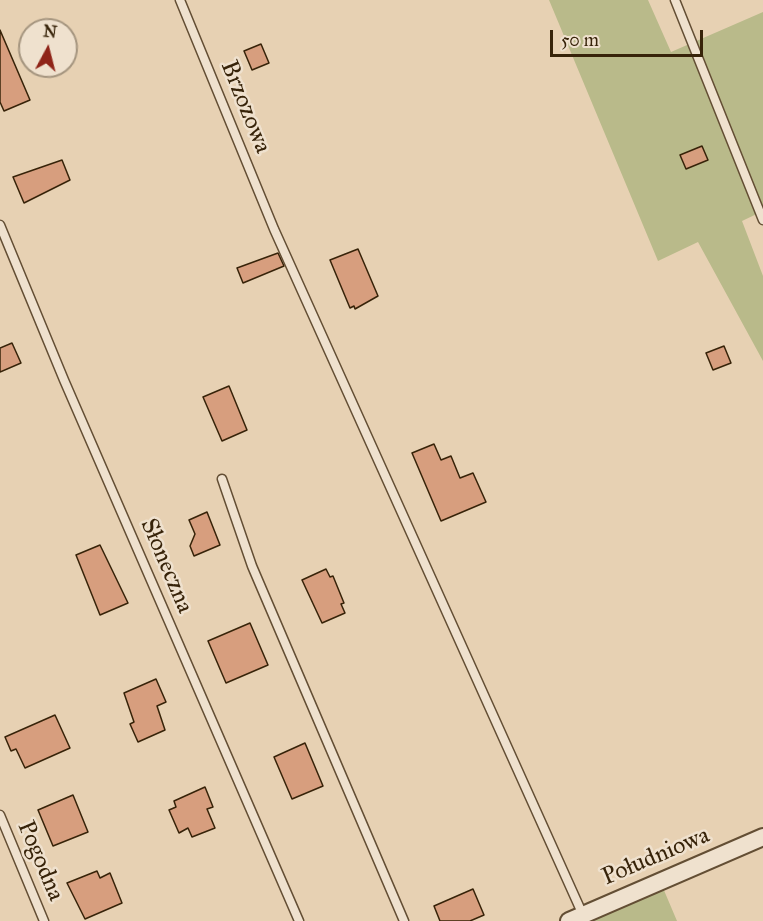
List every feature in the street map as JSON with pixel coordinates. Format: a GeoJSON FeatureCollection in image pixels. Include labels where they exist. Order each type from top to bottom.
{"type":"FeatureCollection","features":[{"type":"Feature","properties":{"kind":"street","name":"Południowa"},"geometry":{"type":"LineString","coordinates":[[576,918],[763,837]]}},
{"type":"Feature","properties":{"kind":"lane","name":"Brzozowa"},"geometry":{"type":"LineString","coordinates":[[180,0],[274,229],[576,918]]}},
{"type":"Feature","properties":{"kind":"lane"},"geometry":{"type":"LineString","coordinates":[[675,0],[763,220]]}},
{"type":"Feature","properties":{"kind":"lane","name":"Słoneczna"},"geometry":{"type":"LineString","coordinates":[[0,225],[64,380],[299,921]]}},
{"type":"Feature","properties":{"kind":"lane"},"geometry":{"type":"LineString","coordinates":[[222,479],[252,566],[404,921]]}},
{"type":"Feature","properties":{"kind":"lane","name":"Pogodna"},"geometry":{"type":"LineString","coordinates":[[0,815],[44,921]]}},
{"type":"Feature","properties":{"kind":"green space"},"geometry":{"type":"Polygon","coordinates":[[[549,0],[648,0],[671,52],[763,12],[763,211],[742,221],[763,276],[763,361],[698,242],[658,261],[549,0]]]}},
{"type":"Feature","properties":{"kind":"green space"},"geometry":{"type":"Polygon","coordinates":[[[663,888],[677,921],[588,921],[663,888]]]}},
{"type":"Feature","properties":{"kind":"building"},"geometry":{"type":"Polygon","coordinates":[[[0,30],[18,72],[18,78],[21,78],[30,100],[4,111],[0,102],[0,30]]]}},
{"type":"Feature","properties":{"kind":"building"},"geometry":{"type":"Polygon","coordinates":[[[261,44],[269,63],[252,70],[244,51],[261,44]]]}},
{"type":"Feature","properties":{"kind":"building"},"geometry":{"type":"Polygon","coordinates":[[[702,146],[708,160],[686,169],[680,155],[702,146]]]}},
{"type":"Feature","properties":{"kind":"building"},"geometry":{"type":"Polygon","coordinates":[[[62,160],[70,180],[24,203],[13,177],[62,160]]]}},
{"type":"Feature","properties":{"kind":"building"},"geometry":{"type":"Polygon","coordinates":[[[358,249],[378,296],[355,309],[354,306],[350,308],[330,260],[358,249]]]}},
{"type":"Feature","properties":{"kind":"building"},"geometry":{"type":"Polygon","coordinates":[[[278,253],[284,266],[243,283],[237,268],[278,253]]]}},
{"type":"Feature","properties":{"kind":"building"},"geometry":{"type":"Polygon","coordinates":[[[12,343],[21,363],[0,372],[0,348],[12,343]]]}},
{"type":"Feature","properties":{"kind":"building"},"geometry":{"type":"Polygon","coordinates":[[[724,346],[731,363],[713,370],[706,353],[724,346]]]}},
{"type":"Feature","properties":{"kind":"building"},"geometry":{"type":"Polygon","coordinates":[[[229,386],[247,430],[222,441],[203,397],[229,386]]]}},
{"type":"Feature","properties":{"kind":"building"},"geometry":{"type":"Polygon","coordinates":[[[434,444],[441,460],[451,456],[460,478],[473,473],[486,502],[441,521],[412,453],[434,444]]]}},
{"type":"Feature","properties":{"kind":"building"},"geometry":{"type":"Polygon","coordinates":[[[207,512],[220,545],[194,556],[190,546],[195,534],[189,520],[207,512]]]}},
{"type":"Feature","properties":{"kind":"building"},"geometry":{"type":"Polygon","coordinates":[[[100,545],[128,603],[100,615],[76,555],[100,545]]]}},
{"type":"Feature","properties":{"kind":"building"},"geometry":{"type":"Polygon","coordinates":[[[326,569],[330,577],[333,576],[344,603],[341,604],[345,613],[322,623],[302,580],[326,569]]]}},
{"type":"Feature","properties":{"kind":"building"},"geometry":{"type":"Polygon","coordinates":[[[250,623],[268,665],[226,683],[208,641],[250,623]]]}},
{"type":"Feature","properties":{"kind":"building"},"geometry":{"type":"Polygon","coordinates":[[[156,679],[166,702],[157,706],[165,730],[138,742],[130,724],[134,722],[124,693],[156,679]]]}},
{"type":"Feature","properties":{"kind":"building"},"geometry":{"type":"Polygon","coordinates":[[[55,715],[70,748],[25,768],[16,749],[11,751],[5,737],[55,715]]]}},
{"type":"Feature","properties":{"kind":"building"},"geometry":{"type":"Polygon","coordinates":[[[305,743],[323,786],[292,799],[274,757],[305,743]]]}},
{"type":"Feature","properties":{"kind":"building"},"geometry":{"type":"Polygon","coordinates":[[[205,787],[213,807],[207,809],[215,828],[192,837],[188,828],[179,833],[169,810],[176,807],[174,801],[205,787]]]}},
{"type":"Feature","properties":{"kind":"building"},"geometry":{"type":"Polygon","coordinates":[[[73,795],[88,832],[53,846],[38,810],[73,795]]]}},
{"type":"Feature","properties":{"kind":"building"},"geometry":{"type":"Polygon","coordinates":[[[97,871],[100,878],[110,873],[122,903],[85,919],[67,883],[97,871]]]}},
{"type":"Feature","properties":{"kind":"building"},"geometry":{"type":"Polygon","coordinates":[[[473,889],[484,915],[470,921],[440,921],[434,906],[473,889]]]}}]}
